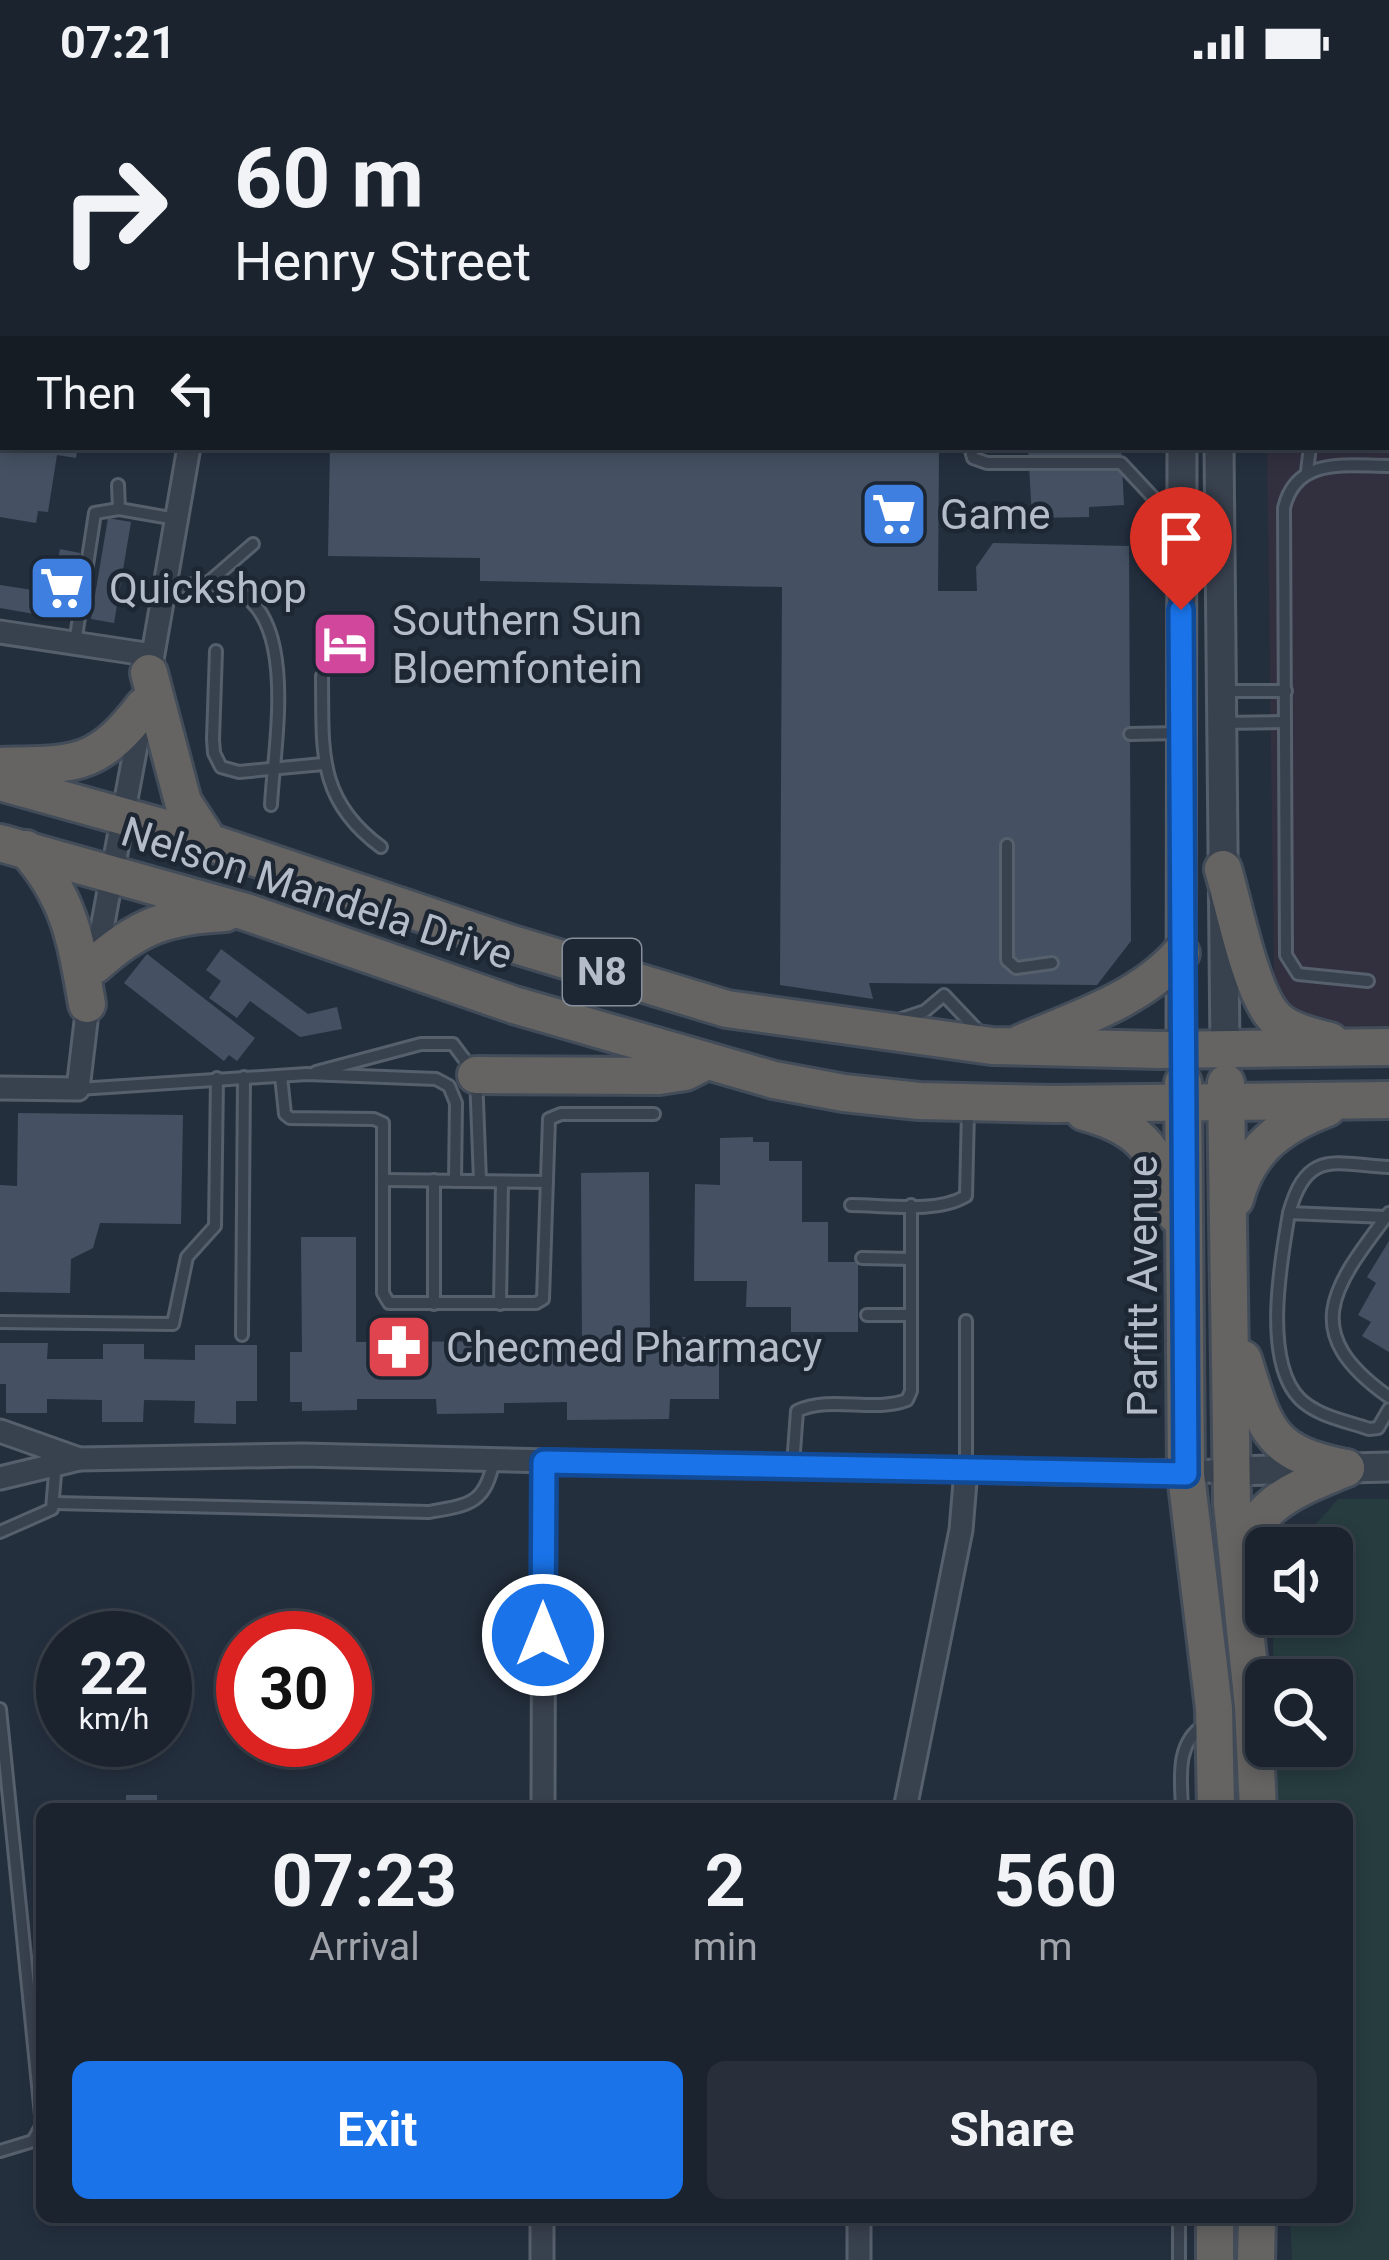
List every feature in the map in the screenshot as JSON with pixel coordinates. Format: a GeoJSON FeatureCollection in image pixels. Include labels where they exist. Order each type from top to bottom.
{"type":"FeatureCollection","features":[{"type":"Feature","properties":{"kind":"highway"},"geometry":{"type":"LineString","coordinates":[[0,766],[46,766],[88,758],[120,737],[148,678]]}},
{"type":"Feature","properties":{"kind":"highway"},"geometry":{"type":"LineString","coordinates":[[148,678],[183,802],[209,842]]}},
{"type":"Feature","properties":{"kind":"highway","name":"Nelson Mandela Drive"},"geometry":{"type":"LineString","coordinates":[[0,782],[209,842],[509,943],[727,1009],[1002,1047],[1225,1049]]}},
{"type":"Feature","properties":{"kind":"highway"},"geometry":{"type":"LineString","coordinates":[[13,846],[44,869],[70,916],[87,1004]]}},
{"type":"Feature","properties":{"kind":"highway","name":"Nelson Mandela Drive"},"geometry":{"type":"LineString","coordinates":[[13,846],[247,912],[514,1005],[773,1080],[844,1093],[968,1102],[1389,1100]]}},
{"type":"Feature","properties":{"kind":"highway"},"geometry":{"type":"LineString","coordinates":[[1223,869],[1253,972],[1271,1015],[1310,1036],[1372,1048]]}},
{"type":"Feature","properties":{"kind":"highway"},"geometry":{"type":"LineString","coordinates":[[95,965],[151,924],[247,912]]}},
{"type":"Feature","properties":{"kind":"highway"},"geometry":{"type":"LineString","coordinates":[[1002,1047],[1138,990],[1181,953]]}},
{"type":"Feature","properties":{"kind":"highway","name":"N8"},"geometry":{"type":"LineString","coordinates":[[1225,1049],[1372,1048]]}},
{"type":"Feature","properties":{"kind":"highway","name":"Parfitt Avenue"},"geometry":{"type":"LineString","coordinates":[[1225,1049],[1233,1471],[1258,1803]]}},
{"type":"Feature","properties":{"kind":"highway","name":"Parfitt Avenue"},"geometry":{"type":"LineString","coordinates":[[1181,1050],[1186,1474],[1215,1718],[1216,1803]]}},
{"type":"Feature","properties":{"kind":"highway"},"geometry":{"type":"LineString","coordinates":[[462,1080],[659,1076],[685,1072],[707,1061]]}},
{"type":"Feature","properties":{"kind":"highway"},"geometry":{"type":"LineString","coordinates":[[1228,1238],[1236,1194],[1255,1154],[1291,1123],[1348,1101]]}},
{"type":"Feature","properties":{"kind":"highway"},"geometry":{"type":"LineString","coordinates":[[1055,1104],[1124,1125],[1150,1148],[1160,1164],[1186,1246]]}},
{"type":"Feature","properties":{"kind":"highway"},"geometry":{"type":"LineString","coordinates":[[1228,1315],[1268,1431],[1310,1461],[1346,1468]]}},
{"type":"Feature","properties":{"kind":"highway"},"geometry":{"type":"LineString","coordinates":[[1238,1576],[1246,1538],[1271,1502],[1346,1468]]}},
{"type":"Feature","properties":{"kind":"highway"},"geometry":{"type":"LineString","coordinates":[[1214,2260],[1215,2223]]}},
{"type":"Feature","properties":{"kind":"highway"},"geometry":{"type":"LineString","coordinates":[[1256,2260],[1257,2223]]}},
{"type":"Feature","properties":{"kind":"street"},"geometry":{"type":"LineString","coordinates":[[0,1088],[78,1089],[87,1004],[188,450]]}},
{"type":"Feature","properties":{"kind":"street"},"geometry":{"type":"LineString","coordinates":[[1181,1050],[1182,450]]}},
{"type":"Feature","properties":{"kind":"street"},"geometry":{"type":"LineString","coordinates":[[1219,450],[1225,1049]]}},
{"type":"Feature","properties":{"kind":"street"},"geometry":{"type":"LineString","coordinates":[[0,633],[75,643],[148,678]]}},
{"type":"Feature","properties":{"kind":"street"},"geometry":{"type":"LineString","coordinates":[[1181,839],[1198,714],[1205,703],[1221,703]]}},
{"type":"Feature","properties":{"kind":"street"},"geometry":{"type":"LineString","coordinates":[[0,1430],[56,1456],[80,1459],[324,1455],[1186,1474],[1389,1468]]}},
{"type":"Feature","properties":{"kind":"street"},"geometry":{"type":"LineString","coordinates":[[0,1478],[56,1456]]}},
{"type":"Feature","properties":{"kind":"street"},"geometry":{"type":"LineString","coordinates":[[543,1803],[544,1462]]}},
{"type":"Feature","properties":{"kind":"street"},"geometry":{"type":"LineString","coordinates":[[905,1803],[961,1530],[966,1470]]}},
{"type":"Feature","properties":{"kind":"street"},"geometry":{"type":"LineString","coordinates":[[542,2223],[542,2260]]}},
{"type":"Feature","properties":{"kind":"street"},"geometry":{"type":"LineString","coordinates":[[859,2223],[860,2260]]}},
{"type":"Feature","properties":{"kind":"lane"},"geometry":{"type":"LineString","coordinates":[[971,450],[979,461],[1121,463],[1181,527]]}},
{"type":"Feature","properties":{"kind":"lane"},"geometry":{"type":"LineString","coordinates":[[1024,450],[1024,462]]}},
{"type":"Feature","properties":{"kind":"lane"},"geometry":{"type":"LineString","coordinates":[[1307,472],[1310,450]]}},
{"type":"Feature","properties":{"kind":"lane"},"geometry":{"type":"LineString","coordinates":[[1368,981],[1298,974],[1286,955],[1284,508],[1296,480],[1307,472],[1323,466],[1389,466]]}},
{"type":"Feature","properties":{"kind":"lane"},"geometry":{"type":"LineString","coordinates":[[118,485],[119,509]]}},
{"type":"Feature","properties":{"kind":"lane"},"geometry":{"type":"LineString","coordinates":[[75,643],[95,513],[119,509],[176,519]]}},
{"type":"Feature","properties":{"kind":"lane"},"geometry":{"type":"LineString","coordinates":[[202,585],[253,544]]}},
{"type":"Feature","properties":{"kind":"lane"},"geometry":{"type":"LineString","coordinates":[[165,588],[225,584],[244,594],[274,638],[278,678],[271,806]]}},
{"type":"Feature","properties":{"kind":"lane"},"geometry":{"type":"LineString","coordinates":[[216,651],[214,753],[221,767],[238,772],[323,764]]}},
{"type":"Feature","properties":{"kind":"lane"},"geometry":{"type":"LineString","coordinates":[[322,676],[323,764],[334,796],[355,828],[382,847]]}},
{"type":"Feature","properties":{"kind":"lane"},"geometry":{"type":"LineString","coordinates":[[1221,703],[1286,692]]}},
{"type":"Feature","properties":{"kind":"lane"},"geometry":{"type":"LineString","coordinates":[[1221,703],[1286,722]]}},
{"type":"Feature","properties":{"kind":"lane"},"geometry":{"type":"LineString","coordinates":[[1130,734],[1181,733]]}},
{"type":"Feature","properties":{"kind":"lane"},"geometry":{"type":"LineString","coordinates":[[1007,845],[1007,960],[1016,968],[1052,963]]}},
{"type":"Feature","properties":{"kind":"lane"},"geometry":{"type":"LineString","coordinates":[[307,1075],[438,1041],[462,1052],[462,1080],[480,1181]]}},
{"type":"Feature","properties":{"kind":"lane"},"geometry":{"type":"LineString","coordinates":[[78,1089],[307,1075],[462,1080]]}},
{"type":"Feature","properties":{"kind":"lane"},"geometry":{"type":"LineString","coordinates":[[281,1076],[285,1114],[290,1118],[383,1123],[384,1297],[389,1303],[536,1303],[546,1295],[548,1125],[553,1115],[654,1114]]}},
{"type":"Feature","properties":{"kind":"lane"},"geometry":{"type":"LineString","coordinates":[[242,1335],[244,1077]]}},
{"type":"Feature","properties":{"kind":"lane"},"geometry":{"type":"LineString","coordinates":[[0,1322],[172,1324],[187,1257],[215,1226],[218,1078]]}},
{"type":"Feature","properties":{"kind":"lane"},"geometry":{"type":"LineString","coordinates":[[455,1181],[456,1103],[462,1080]]}},
{"type":"Feature","properties":{"kind":"lane"},"geometry":{"type":"LineString","coordinates":[[851,1204],[957,1202],[966,1196],[968,1102]]}},
{"type":"Feature","properties":{"kind":"lane"},"geometry":{"type":"LineString","coordinates":[[1389,1167],[1329,1164],[1310,1169],[1298,1183],[1289,1213],[1278,1313],[1283,1369],[1290,1387],[1313,1409],[1369,1429],[1378,1428],[1389,1409]]}},
{"type":"Feature","properties":{"kind":"lane"},"geometry":{"type":"LineString","coordinates":[[385,1180],[547,1182]]}},
{"type":"Feature","properties":{"kind":"lane"},"geometry":{"type":"LineString","coordinates":[[434,1180],[434,1304]]}},
{"type":"Feature","properties":{"kind":"lane"},"geometry":{"type":"LineString","coordinates":[[500,1304],[502,1182]]}},
{"type":"Feature","properties":{"kind":"lane"},"geometry":{"type":"LineString","coordinates":[[793,1467],[797,1411],[894,1405],[907,1400],[911,1391],[911,1205]]}},
{"type":"Feature","properties":{"kind":"lane"},"geometry":{"type":"LineString","coordinates":[[1289,1213],[1388,1215]]}},
{"type":"Feature","properties":{"kind":"lane"},"geometry":{"type":"LineString","coordinates":[[1388,1215],[1338,1287],[1332,1307],[1341,1353],[1359,1376],[1389,1397]]}},
{"type":"Feature","properties":{"kind":"lane"},"geometry":{"type":"LineString","coordinates":[[862,1258],[911,1258]]}},
{"type":"Feature","properties":{"kind":"lane"},"geometry":{"type":"LineString","coordinates":[[867,1316],[911,1315]]}},
{"type":"Feature","properties":{"kind":"lane"},"geometry":{"type":"LineString","coordinates":[[966,1321],[966,1470]]}},
{"type":"Feature","properties":{"kind":"lane"},"geometry":{"type":"LineString","coordinates":[[0,1532],[46,1514],[55,1503],[56,1456]]}},
{"type":"Feature","properties":{"kind":"lane"},"geometry":{"type":"LineString","coordinates":[[55,1503],[428,1512],[462,1507],[482,1496],[494,1460]]}},
{"type":"Feature","properties":{"kind":"lane"},"geometry":{"type":"LineString","coordinates":[[0,1709],[36,2069]]}},
{"type":"Feature","properties":{"kind":"lane"},"geometry":{"type":"LineString","coordinates":[[1182,1803],[1180,1769],[1192,1732],[1215,1718]]}},
{"type":"Feature","properties":{"kind":"lane"},"geometry":{"type":"LineString","coordinates":[[0,2151],[33,2141],[36,2136]]}},
{"type":"Feature","properties":{"kind":"lane"},"geometry":{"type":"LineString","coordinates":[[1179,2223],[1179,2260]]}},
{"type":"Feature","properties":{"kind":"shaded area"},"geometry":{"type":"Polygon","coordinates":[[[1267,450],[1389,450],[1389,1031],[1311,1026],[1284,1005],[1274,973],[1267,450]]]}},
{"type":"Feature","properties":{"kind":"green space"},"geometry":{"type":"Polygon","coordinates":[[[1338,1499],[1389,1499],[1389,2260],[1292,2260],[1290,2223],[1353,2223],[1353,1803],[1278,1803],[1277,1767],[1353,1767],[1353,1659],[1273,1659],[1273,1635],[1353,1635],[1353,1527],[1313,1527],[1338,1499]]]}},
{"type":"Feature","properties":{"kind":"building"},"geometry":{"type":"Polygon","coordinates":[[[0,450],[77,450],[76,458],[57,455],[48,512],[38,511],[36,523],[0,517],[0,450]]]}},
{"type":"Feature","properties":{"kind":"building"},"geometry":{"type":"Polygon","coordinates":[[[330,450],[939,450],[938,591],[977,591],[976,567],[993,543],[1129,546],[1131,941],[1097,985],[869,983],[873,999],[780,985],[782,587],[480,581],[480,558],[328,556],[330,450]]]}},
{"type":"Feature","properties":{"kind":"building"},"geometry":{"type":"Polygon","coordinates":[[[1028,450],[1121,450],[1124,505],[1089,507],[1089,517],[1032,518],[1028,450]]]}},
{"type":"Feature","properties":{"kind":"building"},"geometry":{"type":"Polygon","coordinates":[[[108,518],[131,522],[114,623],[91,619],[108,518]]]}},
{"type":"Feature","properties":{"kind":"building"},"geometry":{"type":"Polygon","coordinates":[[[60,549],[80,553],[69,620],[0,608],[0,585],[52,593],[60,549]]]}},
{"type":"Feature","properties":{"kind":"building"},"geometry":{"type":"Polygon","coordinates":[[[221,949],[308,1014],[337,1007],[342,1029],[300,1037],[250,1001],[237,1018],[209,998],[221,981],[206,970],[221,949]]]}},
{"type":"Feature","properties":{"kind":"building"},"geometry":{"type":"Polygon","coordinates":[[[147,954],[255,1038],[237,1061],[229,1055],[224,1061],[124,983],[147,954]]]}},
{"type":"Feature","properties":{"kind":"building"},"geometry":{"type":"Polygon","coordinates":[[[18,1113],[183,1115],[181,1224],[100,1223],[93,1248],[71,1259],[70,1293],[0,1292],[0,1185],[17,1186],[18,1113]]]}},
{"type":"Feature","properties":{"kind":"building"},"geometry":{"type":"Polygon","coordinates":[[[753,1137],[753,1142],[769,1142],[769,1161],[802,1161],[802,1222],[828,1222],[828,1262],[858,1262],[858,1332],[791,1332],[791,1307],[746,1307],[747,1281],[694,1281],[695,1184],[720,1185],[720,1138],[753,1137]]]}},
{"type":"Feature","properties":{"kind":"building"},"geometry":{"type":"Polygon","coordinates":[[[649,1172],[650,1337],[719,1337],[719,1399],[670,1399],[669,1419],[567,1420],[567,1402],[504,1403],[504,1413],[437,1414],[436,1399],[357,1399],[357,1410],[302,1411],[302,1402],[290,1402],[290,1352],[302,1352],[301,1237],[356,1237],[356,1342],[582,1341],[581,1173],[649,1172]]]}},
{"type":"Feature","properties":{"kind":"building"},"geometry":{"type":"Polygon","coordinates":[[[1389,1241],[1389,1352],[1362,1336],[1371,1322],[1358,1315],[1376,1283],[1367,1277],[1389,1241]]]}},
{"type":"Feature","properties":{"kind":"building"},"geometry":{"type":"Polygon","coordinates":[[[0,1343],[48,1343],[47,1359],[103,1359],[103,1344],[144,1344],[144,1359],[195,1360],[195,1345],[257,1345],[257,1401],[236,1401],[236,1424],[194,1423],[195,1401],[144,1400],[143,1422],[102,1422],[102,1400],[47,1399],[47,1413],[6,1413],[0,1343]]]}},
{"type":"Feature","properties":{"kind":"building"},"geometry":{"type":"Polygon","coordinates":[[[126,1795],[157,1795],[157,1803],[126,1803],[126,1795]]]}},
{"type":"Feature","properties":{"kind":"place","name":"Game"},"geometry":{"type":"Point","coordinates":[894,514]}},
{"type":"Feature","properties":{"kind":"place","name":"Quickshop"},"geometry":{"type":"Point","coordinates":[62,588]}},
{"type":"Feature","properties":{"kind":"place","name":"Southern Sun Bloemfontein"},"geometry":{"type":"Point","coordinates":[345,644]}},
{"type":"Feature","properties":{"kind":"place","name":"Checmed Pharmacy"},"geometry":{"type":"Point","coordinates":[399,1347]}},
{"type":"Feature","properties":{"kind":"route"},"geometry":{"type":"LineString","coordinates":[[543,1635],[544,1462],[1186,1474],[1181,610]]}}]}
